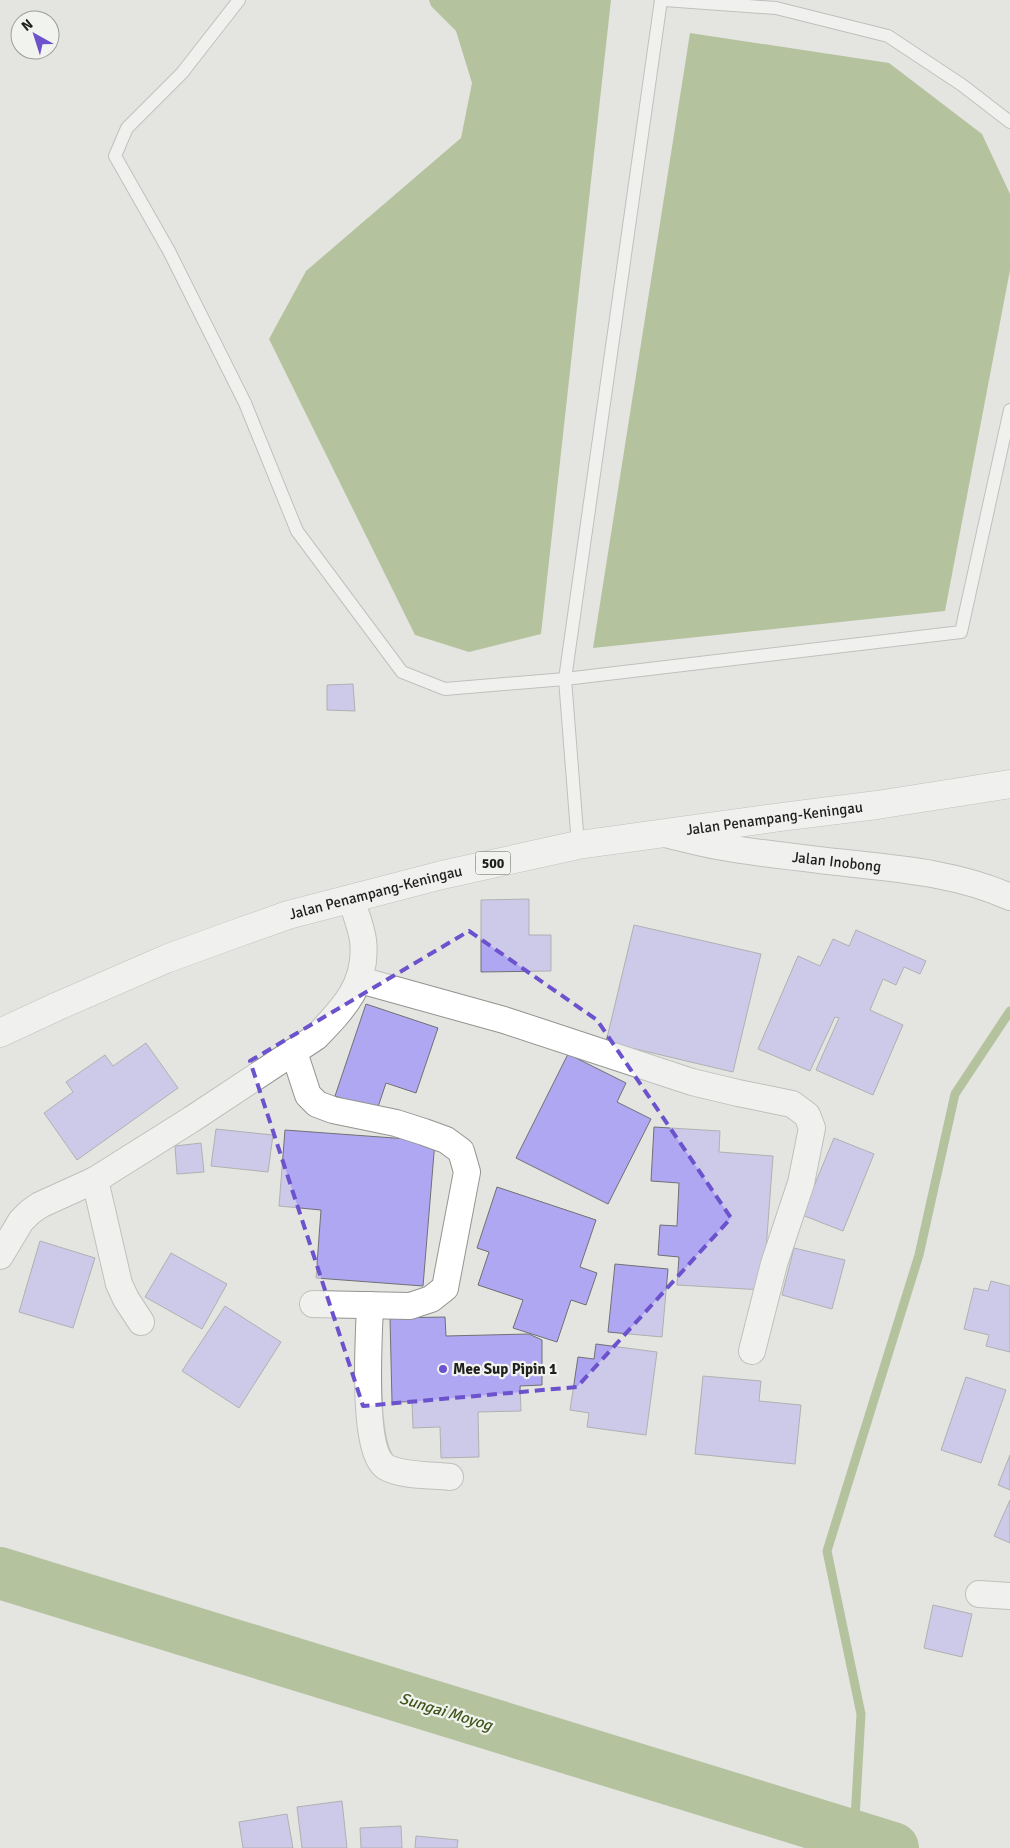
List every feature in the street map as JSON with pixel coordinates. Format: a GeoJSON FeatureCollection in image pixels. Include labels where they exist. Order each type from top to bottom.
{"type":"FeatureCollection","features":[{"type":"Feature","properties":{"kind":"main road","name":"Jalan Penampang-Keningau"},"geometry":{"type":"LineString","coordinates":[[0,1033],[166,959],[288,915],[442,875],[578,845],[877,805],[1010,784]]}},
{"type":"Feature","properties":{"kind":"street","name":"Jalan Inobong"},"geometry":{"type":"LineString","coordinates":[[662,833],[716,846],[753,852],[946,876],[988,887],[1010,897]]}},
{"type":"Feature","properties":{"kind":"street"},"geometry":{"type":"LineString","coordinates":[[0,1256],[21,1221],[30,1212],[40,1205],[95,1180],[294,1052],[316,1037],[331,1022],[345,1005],[360,980],[363,938],[351,898]]}},
{"type":"Feature","properties":{"kind":"street"},"geometry":{"type":"LineString","coordinates":[[360,980],[504,1020],[692,1082],[792,1104],[807,1115],[812,1128],[801,1183],[774,1264],[752,1351]]}},
{"type":"Feature","properties":{"kind":"street"},"geometry":{"type":"LineString","coordinates":[[294,1052],[308,1095],[317,1104],[333,1110],[396,1123],[446,1140],[461,1151],[467,1172],[446,1288],[431,1299],[410,1306],[313,1304]]}},
{"type":"Feature","properties":{"kind":"street"},"geometry":{"type":"LineString","coordinates":[[95,1180],[119,1284],[126,1299],[142,1322]]}},
{"type":"Feature","properties":{"kind":"street"},"geometry":{"type":"LineString","coordinates":[[370,1305],[369,1422],[376,1454],[388,1468],[403,1472],[450,1477]]}},
{"type":"Feature","properties":{"kind":"street"},"geometry":{"type":"LineString","coordinates":[[979,1594],[1010,1596]]}},
{"type":"Feature","properties":{"kind":"lane"},"geometry":{"type":"LineString","coordinates":[[239,0],[182,73],[127,128],[115,156],[169,251],[245,403],[297,531],[402,672],[445,689],[565,679],[961,632],[1010,410]]}},
{"type":"Feature","properties":{"kind":"lane"},"geometry":{"type":"LineString","coordinates":[[578,845],[565,679],[662,0],[776,8],[888,36],[962,85],[1010,122]]}},
{"type":"Feature","properties":{"kind":"highlighted area"},"geometry":{"type":"Polygon","coordinates":[[[469,931],[597,1020],[731,1218],[577,1387],[363,1406],[250,1061],[469,931]]]}},
{"type":"Feature","properties":{"kind":"shaded area"},"geometry":{"type":"Polygon","coordinates":[[[429,0],[611,0],[541,634],[469,652],[415,635],[269,339],[306,271],[461,138],[472,83],[456,31],[431,6],[429,0]]]}},
{"type":"Feature","properties":{"kind":"shaded area"},"geometry":{"type":"Polygon","coordinates":[[[690,33],[889,63],[982,134],[1010,194],[1010,270],[945,611],[593,648],[690,33]]]}},
{"type":"Feature","properties":{"kind":"building"},"geometry":{"type":"Polygon","coordinates":[[[353,684],[355,711],[327,710],[327,685],[353,684]]]}},
{"type":"Feature","properties":{"kind":"building"},"geometry":{"type":"Polygon","coordinates":[[[529,899],[529,935],[551,935],[551,971],[481,972],[481,900],[529,899]]]}},
{"type":"Feature","properties":{"kind":"building"},"geometry":{"type":"Polygon","coordinates":[[[634,925],[761,954],[733,1072],[606,1042],[634,925]]]}},
{"type":"Feature","properties":{"kind":"building"},"geometry":{"type":"Polygon","coordinates":[[[856,930],[926,961],[920,974],[904,967],[896,985],[883,979],[870,1010],[903,1025],[873,1095],[816,1070],[839,1018],[835,1017],[810,1071],[758,1049],[798,956],[820,966],[833,939],[849,946],[856,930]]]}},
{"type":"Feature","properties":{"kind":"building"},"geometry":{"type":"Polygon","coordinates":[[[366,1004],[438,1028],[416,1093],[386,1083],[377,1110],[335,1096],[366,1004]]]}},
{"type":"Feature","properties":{"kind":"building"},"geometry":{"type":"Polygon","coordinates":[[[146,1043],[178,1088],[77,1160],[44,1113],[73,1092],[66,1082],[105,1055],[113,1066],[146,1043]]]}},
{"type":"Feature","properties":{"kind":"building"},"geometry":{"type":"Polygon","coordinates":[[[568,1054],[626,1083],[617,1102],[651,1119],[608,1204],[516,1158],[568,1054]]]}},
{"type":"Feature","properties":{"kind":"building"},"geometry":{"type":"Polygon","coordinates":[[[654,1127],[720,1131],[719,1152],[773,1156],[763,1290],[677,1285],[679,1257],[658,1255],[660,1225],[677,1226],[679,1183],[651,1181],[654,1127]]]}},
{"type":"Feature","properties":{"kind":"building"},"geometry":{"type":"Polygon","coordinates":[[[216,1129],[273,1135],[268,1172],[211,1166],[216,1129]]]}},
{"type":"Feature","properties":{"kind":"building"},"geometry":{"type":"Polygon","coordinates":[[[285,1130],[435,1141],[423,1286],[316,1278],[321,1210],[279,1206],[285,1130]]]}},
{"type":"Feature","properties":{"kind":"building"},"geometry":{"type":"Polygon","coordinates":[[[834,1138],[874,1154],[843,1231],[802,1215],[834,1138]]]}},
{"type":"Feature","properties":{"kind":"building"},"geometry":{"type":"Polygon","coordinates":[[[201,1143],[204,1172],[177,1174],[175,1146],[201,1143]]]}},
{"type":"Feature","properties":{"kind":"building"},"geometry":{"type":"Polygon","coordinates":[[[497,1187],[596,1220],[580,1267],[597,1273],[586,1305],[571,1300],[557,1342],[513,1328],[523,1300],[478,1285],[489,1252],[477,1248],[497,1187]]]}},
{"type":"Feature","properties":{"kind":"building"},"geometry":{"type":"Polygon","coordinates":[[[40,1241],[95,1258],[73,1328],[19,1312],[40,1241]]]}},
{"type":"Feature","properties":{"kind":"building"},"geometry":{"type":"Polygon","coordinates":[[[794,1248],[845,1260],[832,1309],[782,1295],[794,1248]]]}},
{"type":"Feature","properties":{"kind":"building"},"geometry":{"type":"Polygon","coordinates":[[[171,1253],[227,1284],[202,1329],[145,1297],[171,1253]]]}},
{"type":"Feature","properties":{"kind":"building"},"geometry":{"type":"Polygon","coordinates":[[[615,1264],[668,1269],[662,1337],[608,1332],[615,1264]]]}},
{"type":"Feature","properties":{"kind":"building"},"geometry":{"type":"Polygon","coordinates":[[[991,1281],[1010,1286],[1010,1352],[986,1346],[989,1335],[964,1329],[974,1288],[988,1291],[991,1281]]]}},
{"type":"Feature","properties":{"kind":"building"},"geometry":{"type":"Polygon","coordinates":[[[225,1306],[281,1342],[239,1408],[182,1371],[225,1306]]]}},
{"type":"Feature","properties":{"kind":"building"},"geometry":{"type":"Polygon","coordinates":[[[445,1317],[446,1336],[529,1334],[542,1340],[542,1385],[520,1386],[521,1411],[478,1412],[479,1457],[441,1458],[440,1427],[413,1428],[412,1402],[392,1402],[390,1318],[445,1317]]]}},
{"type":"Feature","properties":{"kind":"building"},"geometry":{"type":"Polygon","coordinates":[[[596,1344],[657,1352],[646,1435],[587,1427],[589,1413],[570,1410],[578,1357],[594,1359],[596,1344]]]}},
{"type":"Feature","properties":{"kind":"building"},"geometry":{"type":"Polygon","coordinates":[[[703,1376],[761,1381],[759,1401],[801,1405],[795,1464],[695,1454],[703,1376]]]}},
{"type":"Feature","properties":{"kind":"building"},"geometry":{"type":"Polygon","coordinates":[[[966,1377],[1006,1390],[981,1463],[941,1450],[966,1377]]]}},
{"type":"Feature","properties":{"kind":"building"},"geometry":{"type":"Polygon","coordinates":[[[1010,1455],[1010,1490],[998,1485],[1010,1455]]]}},
{"type":"Feature","properties":{"kind":"building"},"geometry":{"type":"Polygon","coordinates":[[[1010,1500],[1010,1543],[994,1536],[1010,1500]]]}},
{"type":"Feature","properties":{"kind":"building"},"geometry":{"type":"Polygon","coordinates":[[[933,1605],[972,1614],[962,1657],[924,1648],[933,1605]]]}},
{"type":"Feature","properties":{"kind":"building"},"geometry":{"type":"Polygon","coordinates":[[[342,1801],[347,1848],[302,1848],[297,1807],[342,1801]]]}},
{"type":"Feature","properties":{"kind":"building"},"geometry":{"type":"Polygon","coordinates":[[[287,1814],[293,1848],[243,1848],[239,1822],[287,1814]]]}},
{"type":"Feature","properties":{"kind":"building"},"geometry":{"type":"Polygon","coordinates":[[[401,1826],[402,1848],[361,1848],[360,1828],[401,1826]]]}},
{"type":"Feature","properties":{"kind":"building"},"geometry":{"type":"Polygon","coordinates":[[[416,1836],[458,1840],[457,1848],[415,1848],[416,1836]]]}},
{"type":"Feature","properties":{"kind":"waterway"},"geometry":{"type":"LineString","coordinates":[[854,1836],[861,1714],[827,1551],[919,1255],[955,1094],[1010,1011]]}},
{"type":"Feature","properties":{"kind":"waterway","name":"Sungai Moyog"},"geometry":{"type":"LineString","coordinates":[[0,1573],[893,1848]]}},
{"type":"Feature","properties":{"kind":"place","name":"Mee Sup Pipin 1"},"geometry":{"type":"Point","coordinates":[443,1369]}}]}
